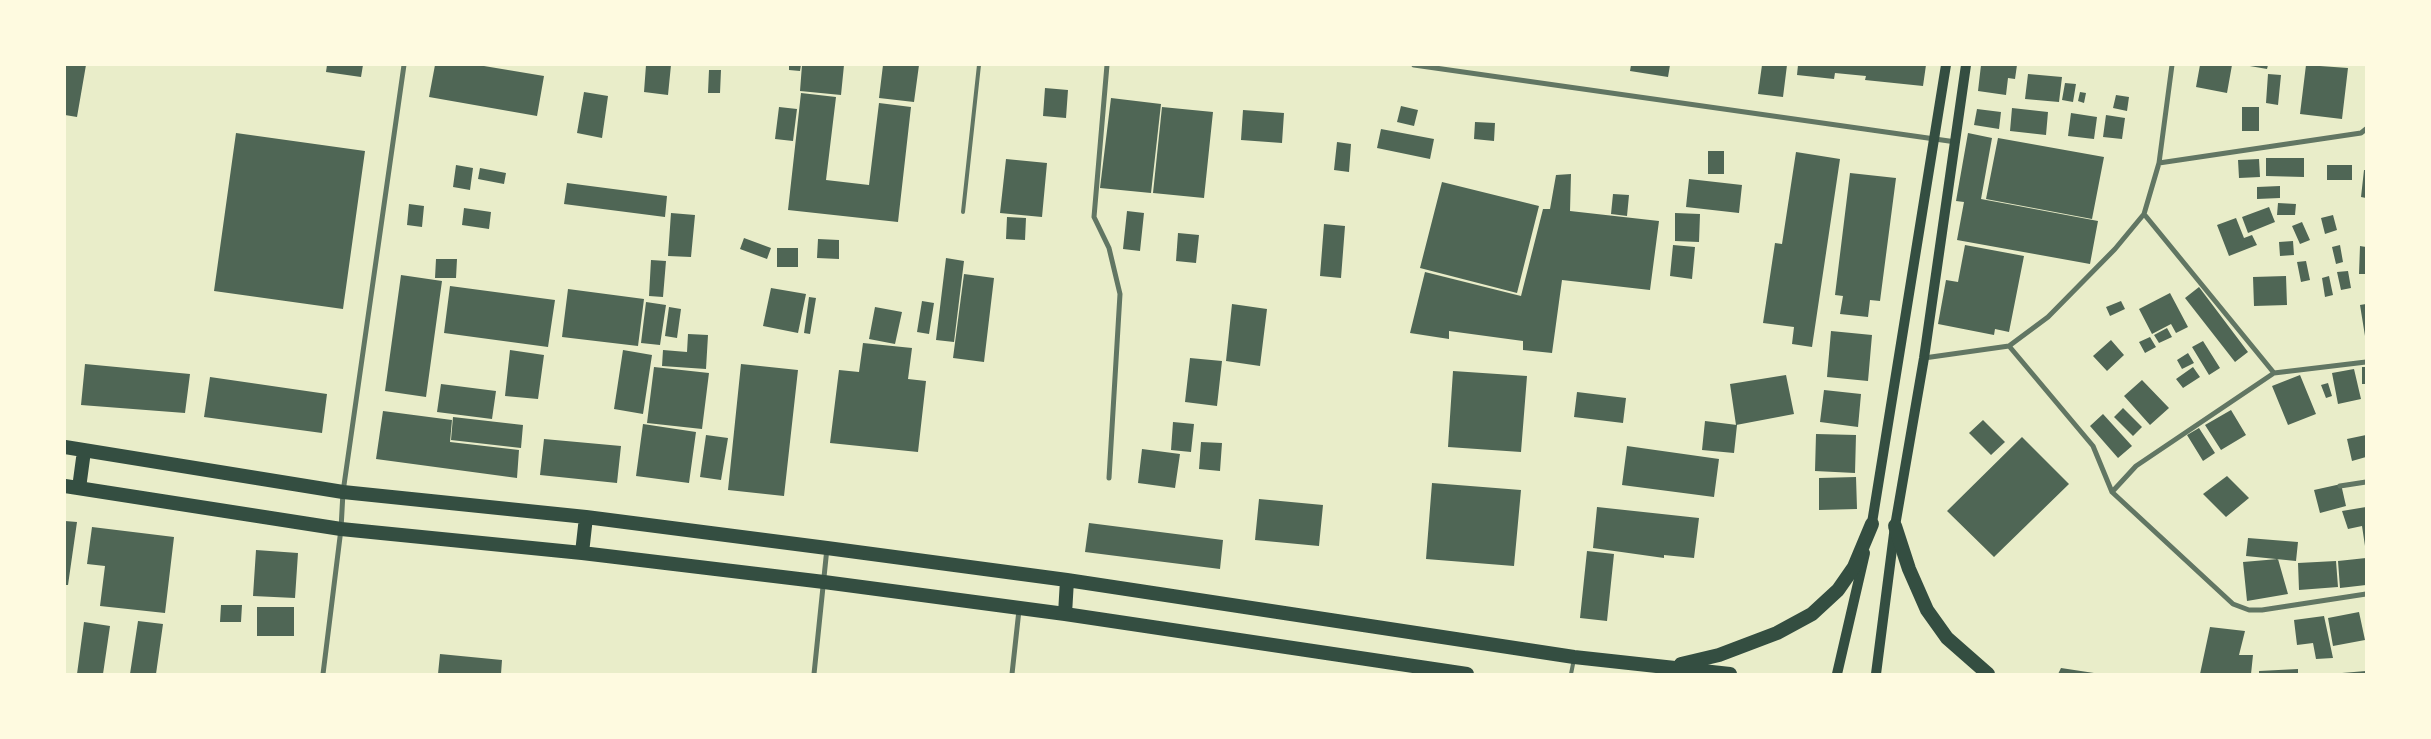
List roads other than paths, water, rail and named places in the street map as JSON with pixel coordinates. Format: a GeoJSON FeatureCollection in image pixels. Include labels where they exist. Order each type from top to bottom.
{"type":"FeatureCollection","features":[{"type":"Feature","properties":{"kind":"highway"},"geometry":{"type":"LineString","coordinates":[[65,447],[343,492],[586,517],[827,548],[1067,580],[1574,657],[1673,666],[1730,674]]}},
{"type":"Feature","properties":{"kind":"highway"},"geometry":{"type":"LineString","coordinates":[[84,451],[72,487],[341,529],[582,553],[824,582],[1065,614],[1466,674]]}},
{"type":"Feature","properties":{"kind":"highway"},"geometry":{"type":"LineString","coordinates":[[582,553],[586,517]]}},
{"type":"Feature","properties":{"kind":"highway"},"geometry":{"type":"LineString","coordinates":[[1673,666],[1718,655],[1777,633],[1812,614],[1838,590],[1854,567],[1872,524]]}},
{"type":"Feature","properties":{"kind":"highway"},"geometry":{"type":"LineString","coordinates":[[1895,526],[1909,569],[1927,610],[1947,638],[1988,674]]}},
{"type":"Feature","properties":{"kind":"highway"},"geometry":{"type":"LineString","coordinates":[[1065,614],[1067,580]]}},
{"type":"Feature","properties":{"kind":"main road"},"geometry":{"type":"LineString","coordinates":[[1837,674],[1872,524],[1946,65]]}},
{"type":"Feature","properties":{"kind":"main road"},"geometry":{"type":"LineString","coordinates":[[1876,674],[1895,526],[1924,358],[1966,65]]}},
{"type":"Feature","properties":{"kind":"street"},"geometry":{"type":"LineString","coordinates":[[323,674],[341,529],[343,492],[404,65]]}},
{"type":"Feature","properties":{"kind":"street"},"geometry":{"type":"LineString","coordinates":[[1107,65],[1094,217],[1108,248],[1120,294],[1109,478]]}},
{"type":"Feature","properties":{"kind":"street"},"geometry":{"type":"LineString","coordinates":[[1414,65],[1956,142]]}},
{"type":"Feature","properties":{"kind":"street"},"geometry":{"type":"LineString","coordinates":[[1924,358],[2009,346],[2048,318],[2115,249],[2144,214],[2159,163],[2172,65]]}},
{"type":"Feature","properties":{"kind":"street"},"geometry":{"type":"LineString","coordinates":[[2159,163],[2361,134],[2366,130]]}},
{"type":"Feature","properties":{"kind":"street"},"geometry":{"type":"LineString","coordinates":[[2144,214],[2274,373]]}},
{"type":"Feature","properties":{"kind":"street"},"geometry":{"type":"LineString","coordinates":[[2009,346],[2093,446],[2112,492],[2233,604],[2249,610],[2262,610],[2366,594]]}},
{"type":"Feature","properties":{"kind":"street"},"geometry":{"type":"LineString","coordinates":[[2112,492],[2136,466],[2274,373],[2366,362]]}},
{"type":"Feature","properties":{"kind":"street"},"geometry":{"type":"LineString","coordinates":[[2340,486],[2366,482]]}},
{"type":"Feature","properties":{"kind":"street"},"geometry":{"type":"LineString","coordinates":[[814,674],[827,548]]}},
{"type":"Feature","properties":{"kind":"street"},"geometry":{"type":"LineString","coordinates":[[1012,674],[1020,608]]}},
{"type":"Feature","properties":{"kind":"lane"},"geometry":{"type":"LineString","coordinates":[[963,212],[979,65]]}},
{"type":"Feature","properties":{"kind":"lane"},"geometry":{"type":"LineString","coordinates":[[1571,674],[1574,657]]}}]}
